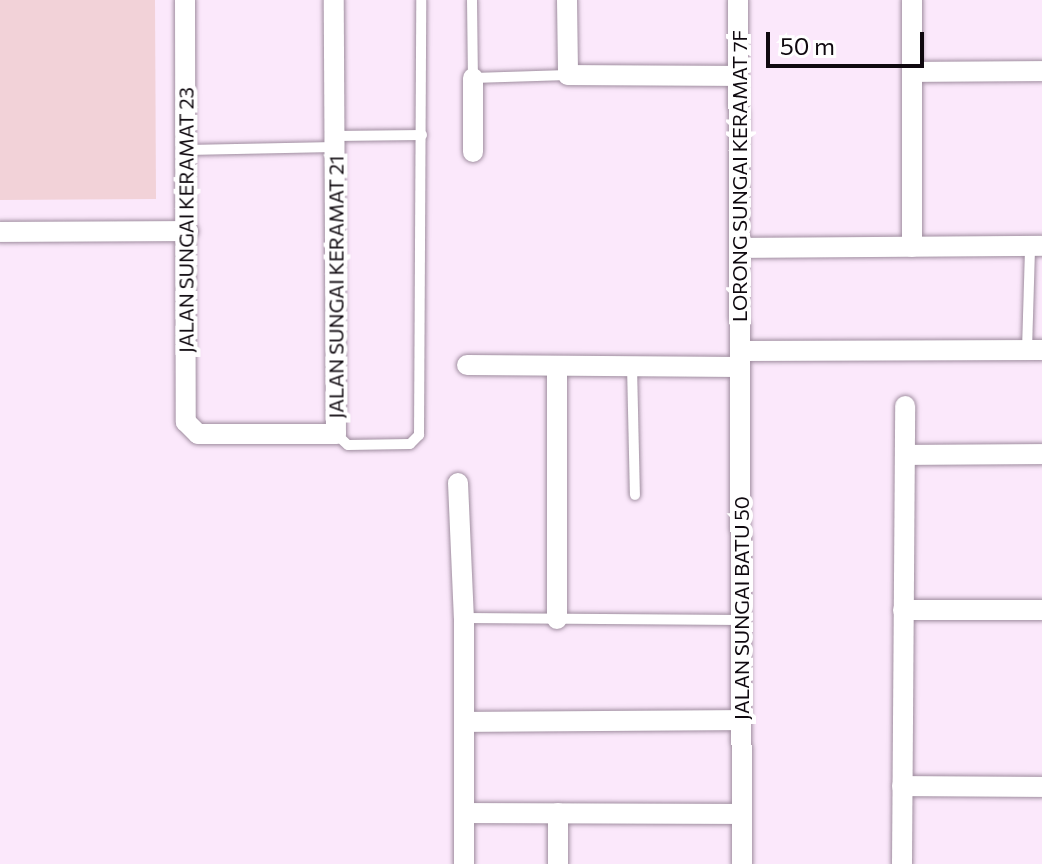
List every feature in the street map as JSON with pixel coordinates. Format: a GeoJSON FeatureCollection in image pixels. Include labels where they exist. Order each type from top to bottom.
{"type":"FeatureCollection","features":[{"type":"Feature","properties":{"kind":"street","name":"JALAN SUNGAI KERAMAT 23"},"geometry":{"type":"LineString","coordinates":[[185,0],[188,231],[186,422],[198,434]]}},
{"type":"Feature","properties":{"kind":"street","name":"JALAN SUNGAI KERAMAT 21"},"geometry":{"type":"LineString","coordinates":[[198,434],[336,434],[334,0]]}},
{"type":"Feature","properties":{"kind":"street"},"geometry":{"type":"LineString","coordinates":[[567,0],[568,75],[738,76]]}},
{"type":"Feature","properties":{"kind":"street","name":"LORONG SUNGAI KERAMAT 7F"},"geometry":{"type":"LineString","coordinates":[[738,0],[740,359]]}},
{"type":"Feature","properties":{"kind":"street"},"geometry":{"type":"LineString","coordinates":[[912,0],[912,247]]}},
{"type":"Feature","properties":{"kind":"street"},"geometry":{"type":"LineString","coordinates":[[912,72],[1042,71]]}},
{"type":"Feature","properties":{"kind":"street"},"geometry":{"type":"LineString","coordinates":[[473,78],[473,152]]}},
{"type":"Feature","properties":{"kind":"street"},"geometry":{"type":"LineString","coordinates":[[0,232],[188,231]]}},
{"type":"Feature","properties":{"kind":"street"},"geometry":{"type":"LineString","coordinates":[[739,248],[1036,246]]}},
{"type":"Feature","properties":{"kind":"street"},"geometry":{"type":"LineString","coordinates":[[467,365],[632,366],[740,359],[1035,350]]}},
{"type":"Feature","properties":{"kind":"street","name":"JALAN SUNGAI BATU 50"},"geometry":{"type":"LineString","coordinates":[[740,359],[742,864]]}},
{"type":"Feature","properties":{"kind":"street"},"geometry":{"type":"LineString","coordinates":[[557,366],[557,619]]}},
{"type":"Feature","properties":{"kind":"street"},"geometry":{"type":"LineString","coordinates":[[902,864],[905,406]]}},
{"type":"Feature","properties":{"kind":"street"},"geometry":{"type":"LineString","coordinates":[[905,455],[1042,454]]}},
{"type":"Feature","properties":{"kind":"street"},"geometry":{"type":"LineString","coordinates":[[458,483],[464,618],[464,864]]}},
{"type":"Feature","properties":{"kind":"street"},"geometry":{"type":"LineString","coordinates":[[903,610],[1042,610]]}},
{"type":"Feature","properties":{"kind":"street"},"geometry":{"type":"LineString","coordinates":[[464,722],[741,720]]}},
{"type":"Feature","properties":{"kind":"street"},"geometry":{"type":"LineString","coordinates":[[902,786],[1042,787]]}},
{"type":"Feature","properties":{"kind":"street"},"geometry":{"type":"LineString","coordinates":[[464,813],[742,814]]}},
{"type":"Feature","properties":{"kind":"street"},"geometry":{"type":"LineString","coordinates":[[558,813],[558,864]]}},
{"type":"Feature","properties":{"kind":"lane"},"geometry":{"type":"LineString","coordinates":[[336,434],[348,445],[410,444],[419,435],[421,0]]}},
{"type":"Feature","properties":{"kind":"lane"},"geometry":{"type":"LineString","coordinates":[[472,0],[473,78],[568,75]]}},
{"type":"Feature","properties":{"kind":"lane"},"geometry":{"type":"LineString","coordinates":[[187,150],[422,135]]}},
{"type":"Feature","properties":{"kind":"lane"},"geometry":{"type":"LineString","coordinates":[[1035,350],[1036,246]]}},
{"type":"Feature","properties":{"kind":"lane"},"geometry":{"type":"LineString","coordinates":[[632,366],[635,495]]}},
{"type":"Feature","properties":{"kind":"lane"},"geometry":{"type":"LineString","coordinates":[[464,618],[741,620]]}},
{"type":"Feature","properties":{"kind":"shaded area"},"geometry":{"type":"Polygon","coordinates":[[[0,0],[155,0],[156,199],[0,200],[0,0]]]}}]}
